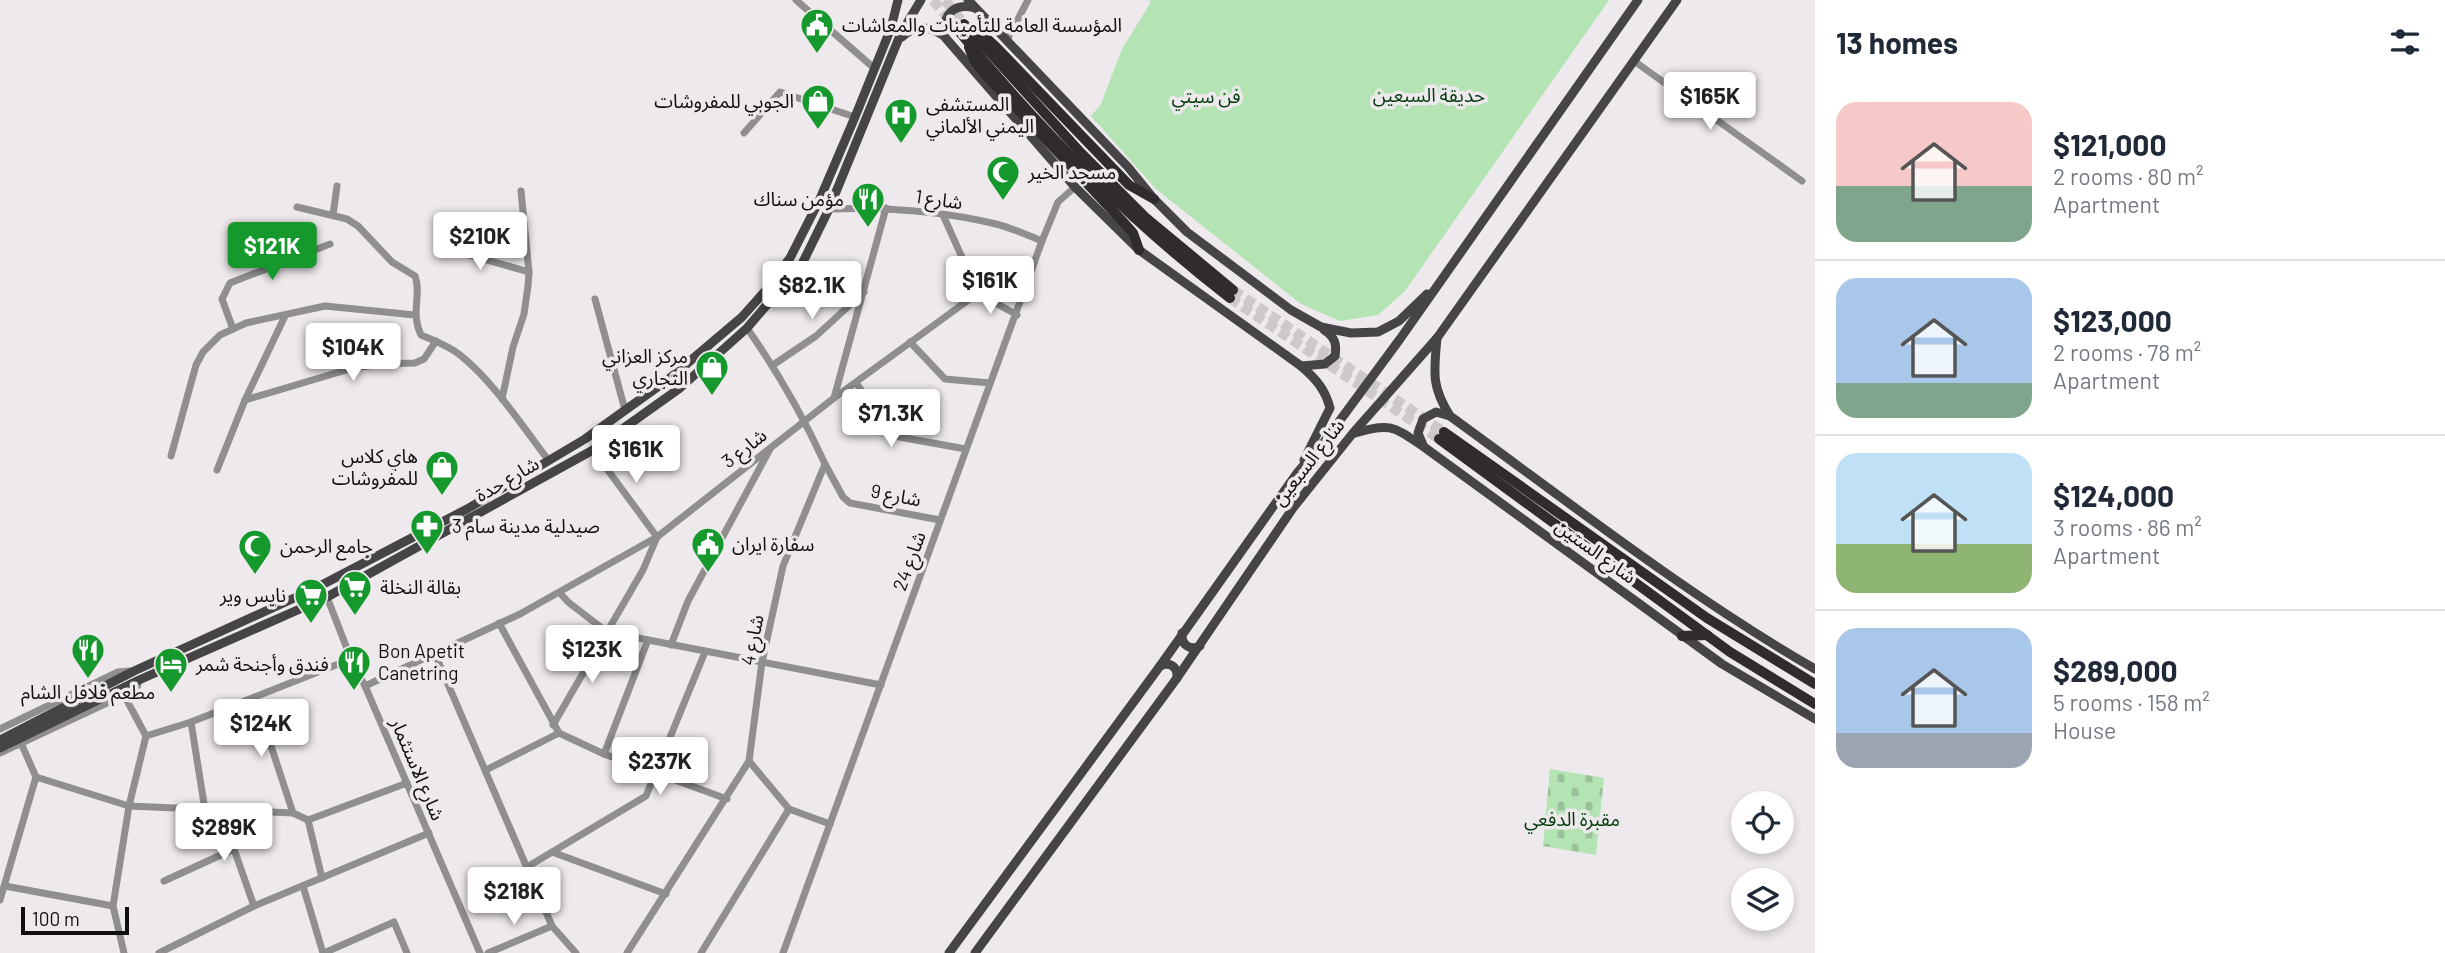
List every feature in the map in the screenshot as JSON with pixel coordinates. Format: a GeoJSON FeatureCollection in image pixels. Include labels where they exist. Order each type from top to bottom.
{"type":"FeatureCollection","features":[{"type":"Feature","properties":{"kind":"highway"},"geometry":{"type":"LineString","coordinates":[[965,32],[984,36],[1107,164],[1129,185],[1154,199]]}},
{"type":"Feature","properties":{"kind":"highway"},"geometry":{"type":"LineString","coordinates":[[965,32],[974,60],[1133,233],[1139,250]]}},
{"type":"Feature","properties":{"kind":"highway"},"geometry":{"type":"LineString","coordinates":[[965,32],[1129,201],[1232,294]]}},
{"type":"Feature","properties":{"kind":"highway","name":"شارع الستين"},"geometry":{"type":"LineString","coordinates":[[1815,684],[1707,618],[1442,436],[1707,635],[1815,704]]}},
{"type":"Feature","properties":{"kind":"highway"},"geometry":{"type":"LineString","coordinates":[[1682,636],[1707,635]]}},
{"type":"Feature","properties":{"kind":"main road","name":"شارع حدة"},"geometry":{"type":"LineString","coordinates":[[0,740],[134,671],[314,589],[467,509],[585,439],[670,379],[742,317],[790,258],[855,117],[891,28],[898,0]]}},
{"type":"Feature","properties":{"kind":"main road","name":"شارع حدة"},"geometry":{"type":"LineString","coordinates":[[0,750],[139,680],[327,597],[593,450],[680,388],[747,328],[802,264],[829,209],[898,40],[921,0]]}},
{"type":"Feature","properties":{"kind":"main road"},"geometry":{"type":"LineString","coordinates":[[968,0],[1128,167],[1154,199],[1205,247],[1331,335],[1336,344],[1335,356],[1325,365],[1301,366]]}},
{"type":"Feature","properties":{"kind":"main road","name":"شارع السبعين"},"geometry":{"type":"LineString","coordinates":[[949,953],[1160,666],[1297,473],[1324,442],[1443,278],[1638,0]]}},
{"type":"Feature","properties":{"kind":"main road","name":"شارع السبعين"},"geometry":{"type":"LineString","coordinates":[[975,953],[1200,646],[1293,508],[1353,433],[1437,338],[1677,0]]}},
{"type":"Feature","properties":{"kind":"main road"},"geometry":{"type":"LineString","coordinates":[[943,35],[945,17],[951,10],[960,6],[976,9]]}},
{"type":"Feature","properties":{"kind":"main road"},"geometry":{"type":"LineString","coordinates":[[898,40],[918,27],[932,29],[943,35],[1075,187],[1139,250],[1301,366],[1319,382],[1326,393],[1330,408],[1297,473]]}},
{"type":"Feature","properties":{"kind":"main road"},"geometry":{"type":"LineString","coordinates":[[802,236],[814,240]]}},
{"type":"Feature","properties":{"kind":"main road"},"geometry":{"type":"LineString","coordinates":[[1321,327],[1351,334],[1378,332],[1399,321],[1443,278]]}},
{"type":"Feature","properties":{"kind":"main road","name":"شارع الستين"},"geometry":{"type":"LineString","coordinates":[[1437,338],[1434,381],[1439,399],[1450,416],[1675,579],[1815,669]]}},
{"type":"Feature","properties":{"kind":"main road"},"geometry":{"type":"LineString","coordinates":[[1424,447],[1418,433],[1423,419],[1436,412],[1450,416]]}},
{"type":"Feature","properties":{"kind":"main road","name":"شارع الستين"},"geometry":{"type":"LineString","coordinates":[[1353,433],[1377,426],[1388,426],[1424,447],[1722,664],[1815,719]]}},
{"type":"Feature","properties":{"kind":"main road"},"geometry":{"type":"LineString","coordinates":[[1182,633],[1187,646],[1200,646]]}},
{"type":"Feature","properties":{"kind":"main road"},"geometry":{"type":"LineString","coordinates":[[1160,666],[1173,666],[1177,671],[1177,678]]}},
{"type":"Feature","properties":{"kind":"street"},"geometry":{"type":"LineString","coordinates":[[796,0],[874,68]]}},
{"type":"Feature","properties":{"kind":"street"},"geometry":{"type":"LineString","coordinates":[[1007,40],[1028,0]]}},
{"type":"Feature","properties":{"kind":"street"},"geometry":{"type":"LineString","coordinates":[[1633,61],[1802,181]]}},
{"type":"Feature","properties":{"kind":"street"},"geometry":{"type":"LineString","coordinates":[[744,133],[780,92],[855,117]]}},
{"type":"Feature","properties":{"kind":"street"},"geometry":{"type":"LineString","coordinates":[[333,215],[337,186]]}},
{"type":"Feature","properties":{"kind":"street","name":"شارع 24"},"geometry":{"type":"LineString","coordinates":[[783,953],[1042,241],[1058,202],[1075,187]]}},
{"type":"Feature","properties":{"kind":"street"},"geometry":{"type":"LineString","coordinates":[[502,399],[513,346],[524,314],[529,272],[521,191]]}},
{"type":"Feature","properties":{"kind":"street"},"geometry":{"type":"LineString","coordinates":[[297,206],[347,219],[358,226],[392,262],[415,276],[415,315],[421,335],[462,356],[502,399],[549,461]]}},
{"type":"Feature","properties":{"kind":"street"},"geometry":{"type":"LineString","coordinates":[[834,398],[886,208]]}},
{"type":"Feature","properties":{"kind":"street","name":"شارع 1"},"geometry":{"type":"LineString","coordinates":[[829,209],[886,208],[943,215],[997,224],[1042,241]]}},
{"type":"Feature","properties":{"kind":"street"},"geometry":{"type":"LineString","coordinates":[[943,215],[978,293],[1017,315]]}},
{"type":"Feature","properties":{"kind":"street"},"geometry":{"type":"LineString","coordinates":[[233,329],[222,299],[230,283],[330,244]]}},
{"type":"Feature","properties":{"kind":"street"},"geometry":{"type":"LineString","coordinates":[[438,246],[529,272]]}},
{"type":"Feature","properties":{"kind":"street"},"geometry":{"type":"LineString","coordinates":[[773,365],[816,336],[865,291]]}},
{"type":"Feature","properties":{"kind":"street","name":"شارع 3"},"geometry":{"type":"LineString","coordinates":[[365,686],[560,593],[657,537],[834,398],[978,293]]}},
{"type":"Feature","properties":{"kind":"street"},"geometry":{"type":"LineString","coordinates":[[595,299],[625,410]]}},
{"type":"Feature","properties":{"kind":"street"},"geometry":{"type":"LineString","coordinates":[[171,456],[196,365],[220,335],[246,323],[325,306],[415,315]]}},
{"type":"Feature","properties":{"kind":"street"},"geometry":{"type":"LineString","coordinates":[[217,470],[245,400],[285,316]]}},
{"type":"Feature","properties":{"kind":"street"},"geometry":{"type":"LineString","coordinates":[[747,328],[773,365],[805,421],[825,464]]}},
{"type":"Feature","properties":{"kind":"street"},"geometry":{"type":"LineString","coordinates":[[245,400],[353,368],[415,363],[424,359],[436,341]]}},
{"type":"Feature","properties":{"kind":"street"},"geometry":{"type":"LineString","coordinates":[[910,342],[945,379],[990,383]]}},
{"type":"Feature","properties":{"kind":"street"},"geometry":{"type":"LineString","coordinates":[[856,383],[892,432],[899,437],[966,449]]}},
{"type":"Feature","properties":{"kind":"street"},"geometry":{"type":"LineString","coordinates":[[671,645],[688,601],[771,446]]}},
{"type":"Feature","properties":{"kind":"street"},"geometry":{"type":"LineString","coordinates":[[553,724],[643,570],[657,537],[593,450]]}},
{"type":"Feature","properties":{"kind":"street","name":"شارع 9"},"geometry":{"type":"LineString","coordinates":[[825,464],[850,503],[940,520]]}},
{"type":"Feature","properties":{"kind":"street","name":"شارع 4"},"geometry":{"type":"LineString","coordinates":[[627,953],[749,761],[762,662],[783,566],[825,464]]}},
{"type":"Feature","properties":{"kind":"street"},"geometry":{"type":"LineString","coordinates":[[560,593],[607,632],[881,685]]}},
{"type":"Feature","properties":{"kind":"street","name":"شارع الاستثمار"},"geometry":{"type":"LineString","coordinates":[[327,597],[351,659],[480,953]]}},
{"type":"Feature","properties":{"kind":"street"},"geometry":{"type":"LineString","coordinates":[[499,623],[559,733],[604,754],[727,799]]}},
{"type":"Feature","properties":{"kind":"street"},"geometry":{"type":"LineString","coordinates":[[604,754],[648,640]]}},
{"type":"Feature","properties":{"kind":"street"},"geometry":{"type":"LineString","coordinates":[[527,867],[646,796],[705,652]]}},
{"type":"Feature","properties":{"kind":"street"},"geometry":{"type":"LineString","coordinates":[[435,654],[552,926],[576,953]]}},
{"type":"Feature","properties":{"kind":"street"},"geometry":{"type":"LineString","coordinates":[[146,736],[191,722],[351,659]]}},
{"type":"Feature","properties":{"kind":"street"},"geometry":{"type":"LineString","coordinates":[[0,729],[118,672],[134,671]]}},
{"type":"Feature","properties":{"kind":"street"},"geometry":{"type":"LineString","coordinates":[[0,750],[22,743],[124,695],[137,688],[139,680]]}},
{"type":"Feature","properties":{"kind":"street"},"geometry":{"type":"LineString","coordinates":[[124,695],[146,736],[129,806],[113,906],[124,953]]}},
{"type":"Feature","properties":{"kind":"street"},"geometry":{"type":"LineString","coordinates":[[255,697],[293,813]]}},
{"type":"Feature","properties":{"kind":"street"},"geometry":{"type":"LineString","coordinates":[[191,722],[205,810]]}},
{"type":"Feature","properties":{"kind":"street"},"geometry":{"type":"LineString","coordinates":[[486,770],[559,733]]}},
{"type":"Feature","properties":{"kind":"street"},"geometry":{"type":"LineString","coordinates":[[0,900],[36,777],[22,743]]}},
{"type":"Feature","properties":{"kind":"street"},"geometry":{"type":"LineString","coordinates":[[749,761],[789,808],[830,824]]}},
{"type":"Feature","properties":{"kind":"street"},"geometry":{"type":"LineString","coordinates":[[36,777],[129,806],[293,813],[308,820],[407,783]]}},
{"type":"Feature","properties":{"kind":"street"},"geometry":{"type":"LineString","coordinates":[[701,953],[789,808]]}},
{"type":"Feature","properties":{"kind":"street"},"geometry":{"type":"LineString","coordinates":[[221,812],[254,906]]}},
{"type":"Feature","properties":{"kind":"street"},"geometry":{"type":"LineString","coordinates":[[308,820],[322,877]]}},
{"type":"Feature","properties":{"kind":"street"},"geometry":{"type":"LineString","coordinates":[[159,953],[170,951],[254,906],[429,833]]}},
{"type":"Feature","properties":{"kind":"street"},"geometry":{"type":"LineString","coordinates":[[164,881],[234,849]]}},
{"type":"Feature","properties":{"kind":"street"},"geometry":{"type":"LineString","coordinates":[[552,852],[666,894]]}},
{"type":"Feature","properties":{"kind":"street"},"geometry":{"type":"LineString","coordinates":[[5,886],[113,906]]}},
{"type":"Feature","properties":{"kind":"street"},"geometry":{"type":"LineString","coordinates":[[303,886],[323,953],[394,922],[407,953]]}},
{"type":"Feature","properties":{"kind":"street"},"geometry":{"type":"LineString","coordinates":[[488,953],[552,926]]}},
{"type":"Feature","properties":{"kind":"green space","name":"حديقة السبعين"},"geometry":{"type":"Polygon","coordinates":[[[1148,0],[1609,0],[1405,291],[1378,315],[1340,321],[1301,304],[1156,189],[1091,116],[1101,104],[1122,49],[1151,2],[1148,0]]]}},
{"type":"Feature","properties":{"kind":"green space","name":"مقبرة الدفعي"},"geometry":{"type":"Polygon","coordinates":[[[1550,769],[1604,778],[1596,855],[1543,846],[1550,769]]]}},
{"type":"Feature","properties":{"kind":"tunnel"},"geometry":{"type":"LineString","coordinates":[[933,0],[958,30]]}},
{"type":"Feature","properties":{"kind":"tunnel"},"geometry":{"type":"LineString","coordinates":[[945,0],[964,24]]}},
{"type":"Feature","properties":{"kind":"tunnel"},"geometry":{"type":"LineString","coordinates":[[1233,290],[1444,432]]}},
{"type":"Feature","properties":{"kind":"tunnel"},"geometry":{"type":"LineString","coordinates":[[1230,298],[1439,439]]}},
{"type":"Feature","properties":{"kind":"place","name":"المؤسسة العامة للتأمينات والمعاشات"},"geometry":{"type":"Point","coordinates":[817,55]}},
{"type":"Feature","properties":{"kind":"place","name":"الجوبي للمفروشات"},"geometry":{"type":"Point","coordinates":[818,131]}},
{"type":"Feature","properties":{"kind":"place","name":"المستشفى اليمني الألماني"},"geometry":{"type":"Point","coordinates":[901,145]}},
{"type":"Feature","properties":{"kind":"place","name":"مسجد الخير"},"geometry":{"type":"Point","coordinates":[1003,202]}},
{"type":"Feature","properties":{"kind":"place","name":"مؤمن سناك"},"geometry":{"type":"Point","coordinates":[868,229]}},
{"type":"Feature","properties":{"kind":"place","name":"مركز العزاني التجاري"},"geometry":{"type":"Point","coordinates":[712,397]}},
{"type":"Feature","properties":{"kind":"place","name":"هاي كلاس للمفروشات"},"geometry":{"type":"Point","coordinates":[442,497]}},
{"type":"Feature","properties":{"kind":"place","name":"صيدلية مدينة سام 3"},"geometry":{"type":"Point","coordinates":[427,556]}},
{"type":"Feature","properties":{"kind":"place","name":"سفارة ايران"},"geometry":{"type":"Point","coordinates":[708,574]}},
{"type":"Feature","properties":{"kind":"place","name":"جامع الرحمن"},"geometry":{"type":"Point","coordinates":[255,576]}},
{"type":"Feature","properties":{"kind":"place","name":"بقالة النخلة"},"geometry":{"type":"Point","coordinates":[355,617]}},
{"type":"Feature","properties":{"kind":"place","name":"نايس وير"},"geometry":{"type":"Point","coordinates":[311,625]}},
{"type":"Feature","properties":{"kind":"place","name":"مطعم فلافل الشام"},"geometry":{"type":"Point","coordinates":[88,680]}},
{"type":"Feature","properties":{"kind":"place","name":"Bon Apetit Canetring"},"geometry":{"type":"Point","coordinates":[354,692]}},
{"type":"Feature","properties":{"kind":"place","name":"فندق وأجنحة شمر"},"geometry":{"type":"Point","coordinates":[171,694]}},
{"type":"Feature","properties":{"kind":"park label","name":"فن سيتي"},"geometry":{"type":"Point","coordinates":[1206,96]}}]}
